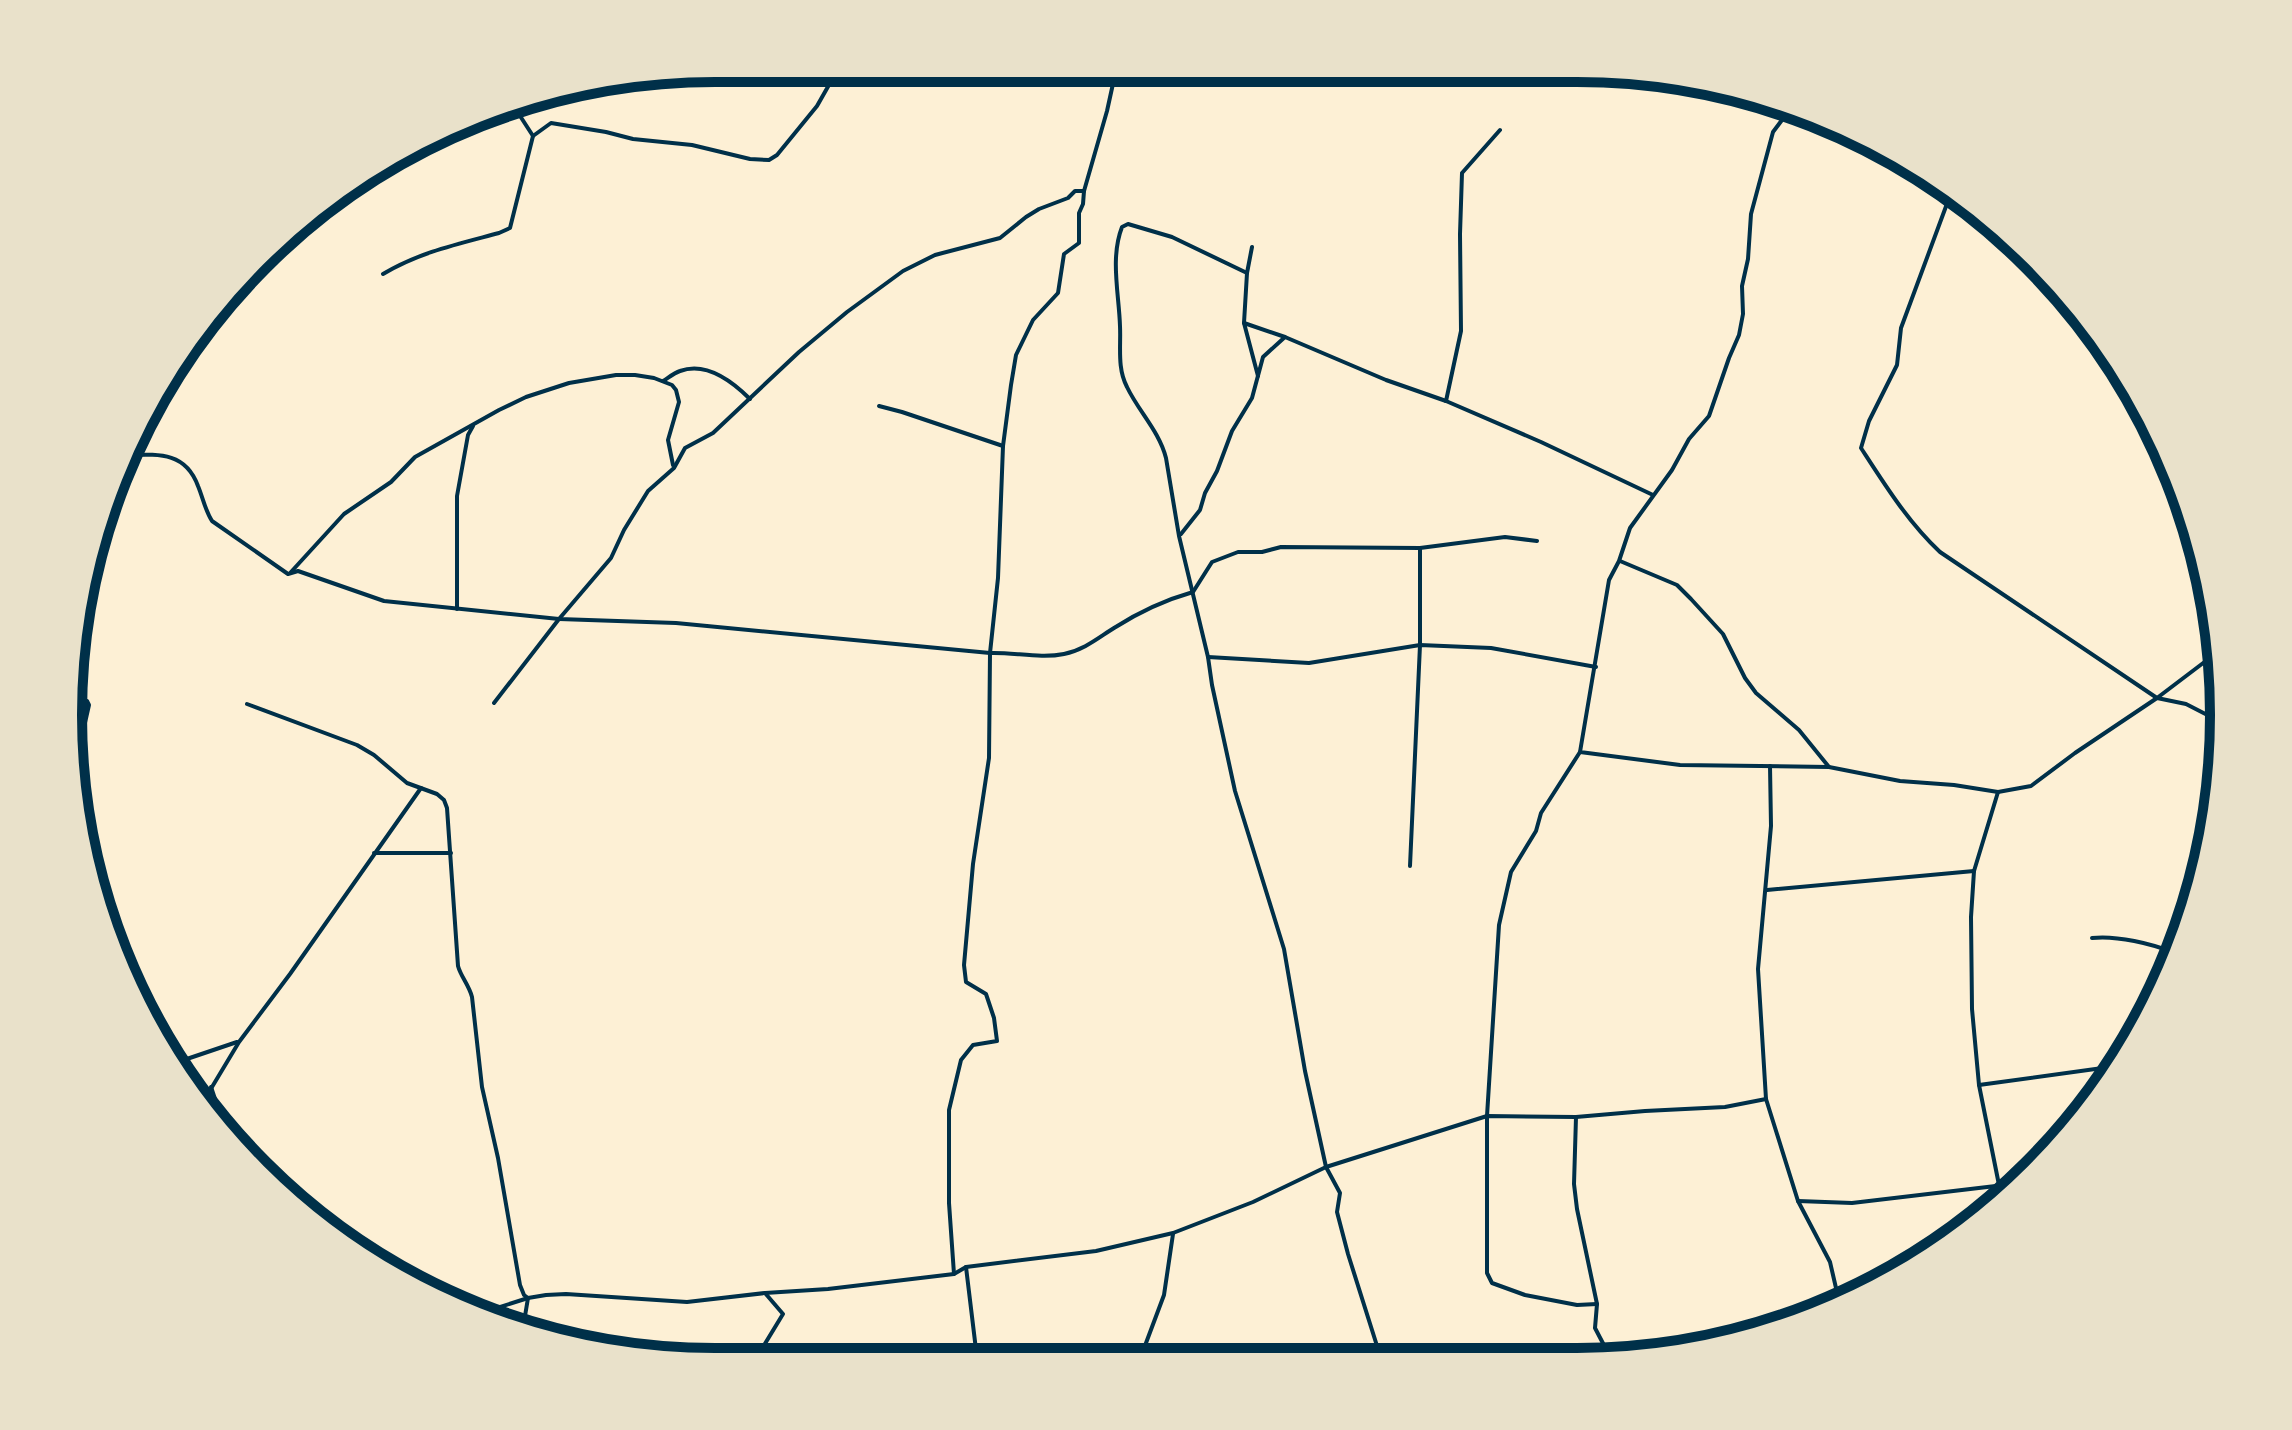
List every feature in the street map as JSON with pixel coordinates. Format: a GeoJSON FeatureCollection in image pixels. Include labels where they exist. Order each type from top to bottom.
{"type":"FeatureCollection","features":[{"type":"Feature","properties":{"kind":"street"},"geometry":{"type":"LineString","coordinates":[[383,274],[425,253],[510,228],[533,136],[551,123],[769,160],[777,155],[817,106],[831,82]]}},
{"type":"Feature","properties":{"kind":"street"},"geometry":{"type":"LineString","coordinates":[[954,1274],[949,1191],[949,1110],[961,1060],[973,1045],[997,1041],[986,994],[966,982],[964,965],[973,864],[989,758],[990,653],[998,578],[1003,446],[1016,355],[1033,320],[1058,293],[1064,254],[1079,243],[1079,213],[1113,82]]}},
{"type":"Feature","properties":{"kind":"street"},"geometry":{"type":"LineString","coordinates":[[519,114],[533,136]]}},
{"type":"Feature","properties":{"kind":"street"},"geometry":{"type":"LineString","coordinates":[[1597,1304],[1577,1305],[1525,1295],[1492,1283],[1487,1273],[1487,1116],[1499,925],[1511,872],[1536,831],[1541,813],[1580,752],[1609,580],[1630,528],[1672,470],[1689,439],[1709,416],[1739,335],[1751,214],[1773,132],[1784,117]]}},
{"type":"Feature","properties":{"kind":"street"},"geometry":{"type":"LineString","coordinates":[[1446,401],[1461,331],[1462,173],[1500,130]]}},
{"type":"Feature","properties":{"kind":"street"},"geometry":{"type":"LineString","coordinates":[[494,703],[611,558],[648,491],[674,468],[685,448],[713,433],[799,352],[903,271],[935,255],[1000,238],[1039,209],[1068,198],[1075,191],[1084,191]]}},
{"type":"Feature","properties":{"kind":"street"},"geometry":{"type":"LineString","coordinates":[[1947,202],[1901,328],[1897,365],[1869,421],[1861,448],[1907,516],[1940,552],[2157,698],[2186,704],[2210,716]]}},
{"type":"Feature","properties":{"kind":"street"},"geometry":{"type":"LineString","coordinates":[[1247,273],[1172,237],[1137,225],[1122,227],[1117,239],[1116,260],[1120,361],[1127,388],[1162,445],[1235,791],[1284,949],[1305,1071],[1326,1167],[1340,1193],[1337,1212],[1378,1348]]}},
{"type":"Feature","properties":{"kind":"street"},"geometry":{"type":"LineString","coordinates":[[1252,247],[1244,323],[1258,379]]}},
{"type":"Feature","properties":{"kind":"street"},"geometry":{"type":"LineString","coordinates":[[1244,323],[1446,401],[1653,495]]}},
{"type":"Feature","properties":{"kind":"street"},"geometry":{"type":"LineString","coordinates":[[1179,536],[1200,510],[1232,431],[1252,398],[1263,357],[1285,337]]}},
{"type":"Feature","properties":{"kind":"street"},"geometry":{"type":"LineString","coordinates":[[663,381],[680,371],[705,370],[729,379],[750,399]]}},
{"type":"Feature","properties":{"kind":"street"},"geometry":{"type":"LineString","coordinates":[[288,574],[344,514],[391,482],[415,457],[526,397],[569,383],[616,375],[646,376],[663,381],[676,390],[678,411],[668,440],[674,468]]}},
{"type":"Feature","properties":{"kind":"street"},"geometry":{"type":"LineString","coordinates":[[879,406],[1003,446]]}},
{"type":"Feature","properties":{"kind":"street"},"geometry":{"type":"LineString","coordinates":[[457,609],[458,479],[468,435],[474,424]]}},
{"type":"Feature","properties":{"kind":"street"},"geometry":{"type":"LineString","coordinates":[[138,455],[169,457],[188,466],[212,521],[288,574]]}},
{"type":"Feature","properties":{"kind":"street"},"geometry":{"type":"LineString","coordinates":[[288,574],[298,571],[384,601],[457,609],[559,619],[676,623],[1041,656],[1063,655],[1082,649],[1164,600],[1193,592],[1212,562],[1238,552],[1262,552],[1281,547],[1420,548],[1505,537],[1537,541]]}},
{"type":"Feature","properties":{"kind":"street"},"geometry":{"type":"LineString","coordinates":[[1410,866],[1420,645],[1420,548]]}},
{"type":"Feature","properties":{"kind":"street"},"geometry":{"type":"LineString","coordinates":[[1619,561],[1677,585],[1723,634],[1756,693],[1799,730],[1829,767]]}},
{"type":"Feature","properties":{"kind":"street"},"geometry":{"type":"LineString","coordinates":[[1208,657],[1309,663],[1420,645],[1491,648],[1596,667]]}},
{"type":"Feature","properties":{"kind":"street"},"geometry":{"type":"LineString","coordinates":[[1580,752],[1680,765],[1829,767],[1900,781],[1998,792],[2031,786],[2208,660]]}},
{"type":"Feature","properties":{"kind":"street"},"geometry":{"type":"LineString","coordinates":[[82,701],[89,705],[82,734]]}},
{"type":"Feature","properties":{"kind":"street"},"geometry":{"type":"LineString","coordinates":[[247,704],[357,745],[407,783],[437,794],[444,800],[451,853],[458,966],[472,997],[482,1087],[520,1285],[528,1298]]}},
{"type":"Feature","properties":{"kind":"street"},"geometry":{"type":"LineString","coordinates":[[1770,766],[1771,826],[1758,969],[1766,1099],[1798,1201],[1830,1262],[1837,1292]]}},
{"type":"Feature","properties":{"kind":"street"},"geometry":{"type":"LineString","coordinates":[[208,1093],[239,1042],[421,788]]}},
{"type":"Feature","properties":{"kind":"street"},"geometry":{"type":"LineString","coordinates":[[1798,1201],[1852,1203],[1999,1185],[1979,1085],[1972,1009],[1971,917],[1974,871],[1998,792]]}},
{"type":"Feature","properties":{"kind":"street"},"geometry":{"type":"LineString","coordinates":[[374,853],[451,853]]}},
{"type":"Feature","properties":{"kind":"street"},"geometry":{"type":"LineString","coordinates":[[1767,890],[1974,871]]}},
{"type":"Feature","properties":{"kind":"street"},"geometry":{"type":"LineString","coordinates":[[2092,938],[2102,937],[2165,949]]}},
{"type":"Feature","properties":{"kind":"street"},"geometry":{"type":"LineString","coordinates":[[185,1060],[239,1042]]}},
{"type":"Feature","properties":{"kind":"street"},"geometry":{"type":"LineString","coordinates":[[1979,1085],[2102,1068]]}},
{"type":"Feature","properties":{"kind":"street"},"geometry":{"type":"LineString","coordinates":[[211,1087],[217,1105]]}},
{"type":"Feature","properties":{"kind":"street"},"geometry":{"type":"LineString","coordinates":[[496,1308],[528,1298],[566,1294],[687,1302],[828,1289],[954,1274],[966,1267],[1096,1251],[1173,1233],[1253,1202],[1326,1167],[1487,1116],[1576,1117],[1725,1107],[1766,1099]]}},
{"type":"Feature","properties":{"kind":"street"},"geometry":{"type":"LineString","coordinates":[[1576,1117],[1574,1184],[1577,1209],[1597,1304],[1595,1328],[1605,1347]]}},
{"type":"Feature","properties":{"kind":"street"},"geometry":{"type":"LineString","coordinates":[[1144,1348],[1164,1295],[1173,1233]]}},
{"type":"Feature","properties":{"kind":"street"},"geometry":{"type":"LineString","coordinates":[[966,1267],[976,1348]]}},
{"type":"Feature","properties":{"kind":"street"},"geometry":{"type":"LineString","coordinates":[[762,1348],[783,1314],[765,1293]]}},
{"type":"Feature","properties":{"kind":"street"},"geometry":{"type":"LineString","coordinates":[[525,1318],[528,1298]]}}]}
